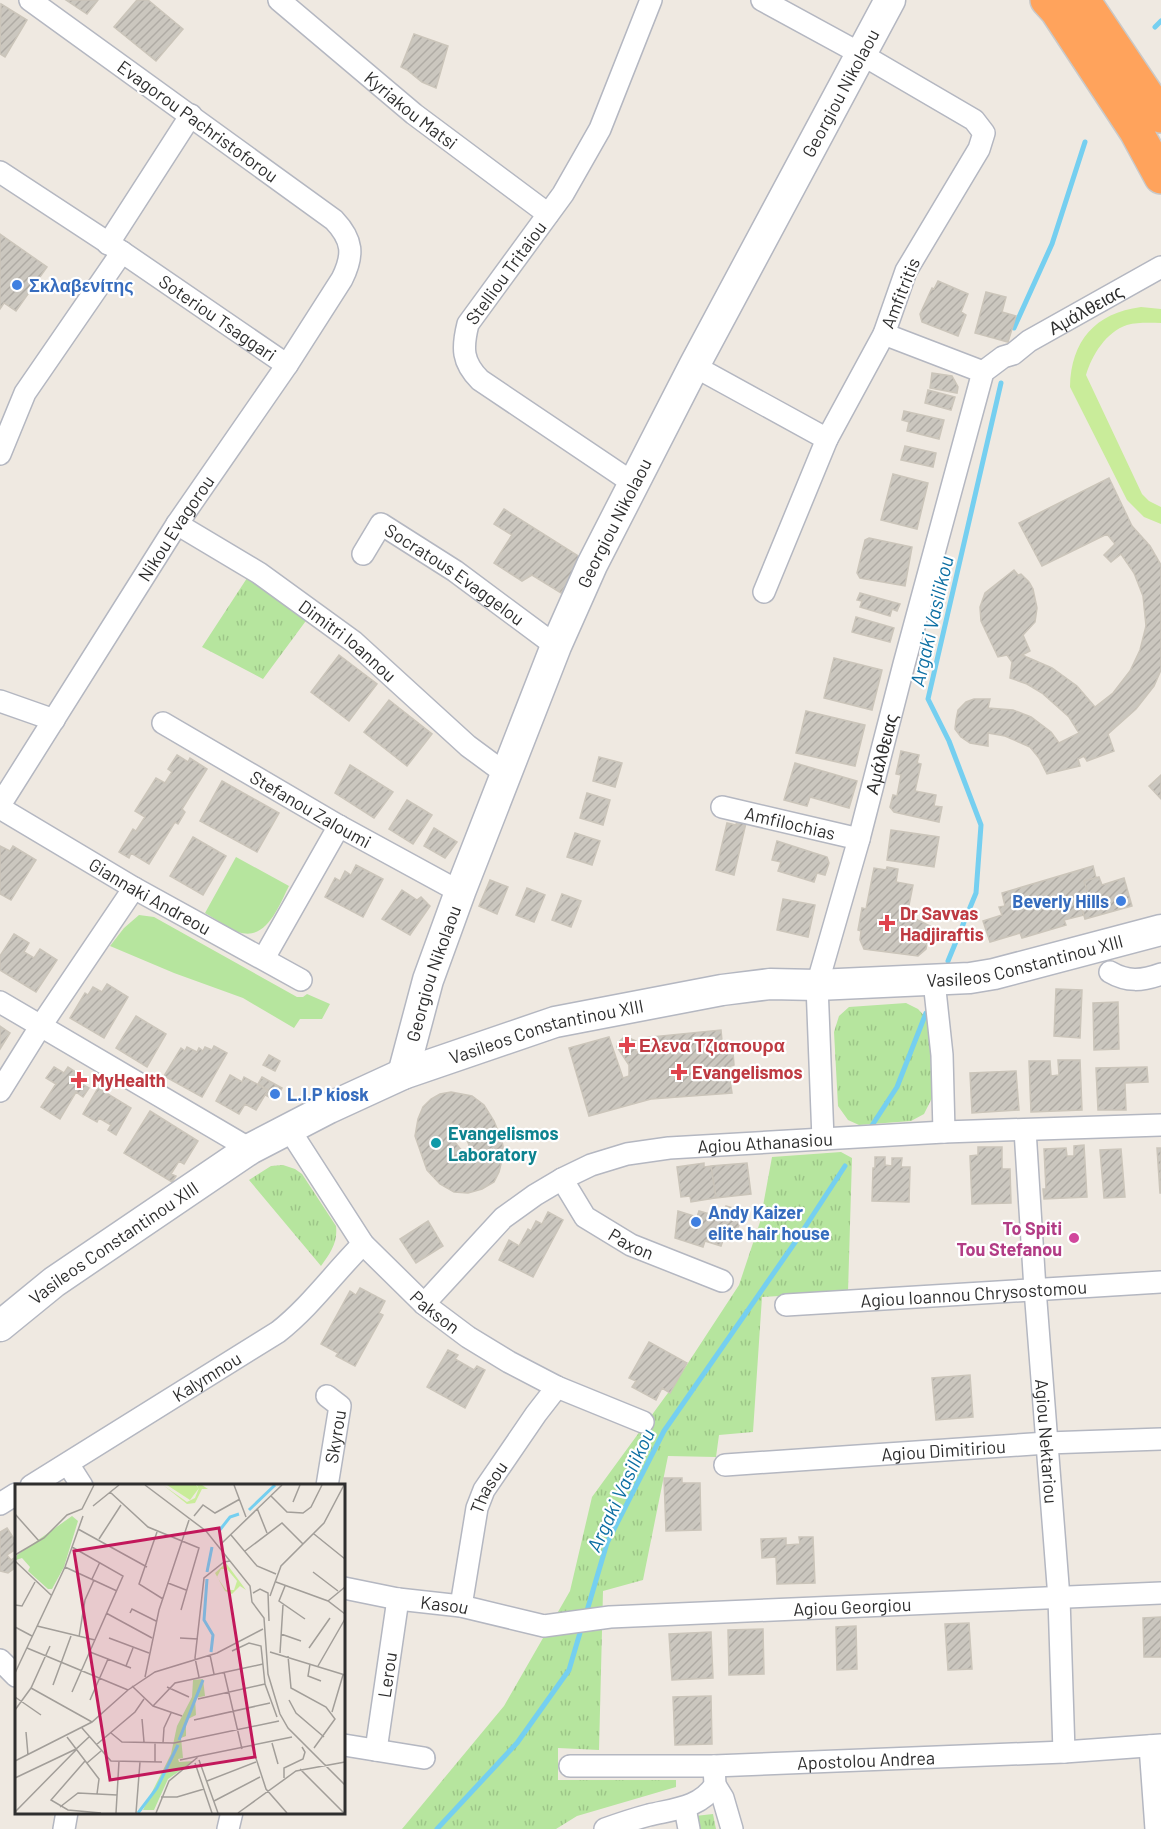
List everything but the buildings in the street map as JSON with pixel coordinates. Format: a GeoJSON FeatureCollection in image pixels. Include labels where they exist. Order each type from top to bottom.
{"type":"FeatureCollection","features":[{"type":"Feature","properties":{"kind":"highway"},"geometry":{"type":"LineString","coordinates":[[1047,0],[1057,11],[1136,131],[1161,177]]}},
{"type":"Feature","properties":{"kind":"highway"},"geometry":{"type":"LineString","coordinates":[[1083,0],[1161,116]]}},
{"type":"Feature","properties":{"kind":"street","name":"Evagorou Pachristoforou"},"geometry":{"type":"LineString","coordinates":[[30,0],[334,220],[349,240],[350,253]]}},
{"type":"Feature","properties":{"kind":"street","name":"Kyriakou Matsi"},"geometry":{"type":"LineString","coordinates":[[279,0],[414,114],[548,214]]}},
{"type":"Feature","properties":{"kind":"street","name":"Stelliou Tritaiou"},"geometry":{"type":"LineString","coordinates":[[633,483],[480,380],[470,370],[465,356],[464,341],[468,324],[563,194],[600,129],[651,0]]}},
{"type":"Feature","properties":{"kind":"street"},"geometry":{"type":"LineString","coordinates":[[762,0],[861,54]]}},
{"type":"Feature","properties":{"kind":"street","name":"Georgiou Nikolaou"},"geometry":{"type":"LineString","coordinates":[[403,1074],[428,980],[460,892],[556,646],[592,565],[694,366],[890,0]]}},
{"type":"Feature","properties":{"kind":"street","name":"Amfitritis"},"geometry":{"type":"LineString","coordinates":[[764,592],[827,439],[884,334],[906,271],[979,149],[984,132],[975,120],[861,54]]}},
{"type":"Feature","properties":{"kind":"street"},"geometry":{"type":"LineString","coordinates":[[0,454],[25,393],[115,248],[190,115]]}},
{"type":"Feature","properties":{"kind":"street","name":"Soteriou Tsaggari"},"geometry":{"type":"LineString","coordinates":[[0,172],[286,365]]}},
{"type":"Feature","properties":{"kind":"street","name":"Nikou Evagorou"},"geometry":{"type":"LineString","coordinates":[[0,806],[177,524],[342,279],[348,267],[350,253]]}},
{"type":"Feature","properties":{"kind":"street","name":"Αμάλθειας"},"geometry":{"type":"LineString","coordinates":[[824,1139],[817,985],[859,839],[903,664],[983,372],[1039,335],[1161,267]]}},
{"type":"Feature","properties":{"kind":"street"},"geometry":{"type":"LineString","coordinates":[[884,334],[983,372]]}},
{"type":"Feature","properties":{"kind":"street"},"geometry":{"type":"LineString","coordinates":[[694,366],[827,439]]}},
{"type":"Feature","properties":{"kind":"street","name":"Dimitri Ioannou"},"geometry":{"type":"LineString","coordinates":[[177,524],[259,573],[354,642],[468,747],[506,774]]}},
{"type":"Feature","properties":{"kind":"street","name":"Socratous Evaggelou"},"geometry":{"type":"LineString","coordinates":[[363,554],[381,524],[455,572],[556,646]]}},
{"type":"Feature","properties":{"kind":"street"},"geometry":{"type":"LineString","coordinates":[[0,701],[54,720]]}},
{"type":"Feature","properties":{"kind":"street","name":"Stefanou Zaloumi"},"geometry":{"type":"LineString","coordinates":[[163,723],[339,826],[460,892]]}},
{"type":"Feature","properties":{"kind":"street","name":"Giannaki Andreou"},"geometry":{"type":"LineString","coordinates":[[0,806],[134,888],[301,980]]}},
{"type":"Feature","properties":{"kind":"street","name":"Amfilochias"},"geometry":{"type":"LineString","coordinates":[[722,807],[859,839]]}},
{"type":"Feature","properties":{"kind":"street"},"geometry":{"type":"LineString","coordinates":[[264,958],[339,826]]}},
{"type":"Feature","properties":{"kind":"street"},"geometry":{"type":"LineString","coordinates":[[0,1091],[40,1027],[134,888]]}},
{"type":"Feature","properties":{"kind":"street","name":"Vasileos Constantinou XIII"},"geometry":{"type":"LineString","coordinates":[[0,1326],[54,1282],[250,1149],[403,1074],[555,1022],[722,990],[770,984],[817,985],[970,978],[994,974],[1161,930]]}},
{"type":"Feature","properties":{"kind":"street"},"geometry":{"type":"LineString","coordinates":[[1110,972],[1122,979],[1138,980],[1161,974]]}},
{"type":"Feature","properties":{"kind":"street"},"geometry":{"type":"LineString","coordinates":[[934,981],[942,1054],[944,1132]]}},
{"type":"Feature","properties":{"kind":"street"},"geometry":{"type":"LineString","coordinates":[[0,1002],[250,1149]]}},
{"type":"Feature","properties":{"kind":"street","name":"Agiou Athanasiou"},"geometry":{"type":"LineString","coordinates":[[424,1304],[503,1218],[562,1179],[591,1165],[627,1154],[669,1148],[944,1132],[1161,1125]]}},
{"type":"Feature","properties":{"kind":"street","name":"Pakson"},"geometry":{"type":"LineString","coordinates":[[289,1129],[363,1244],[424,1304],[468,1337],[509,1362],[557,1387],[643,1422]]}},
{"type":"Feature","properties":{"kind":"street","name":"Agiou Nektariou"},"geometry":{"type":"LineString","coordinates":[[1024,1130],[1059,1598],[1064,1752]]}},
{"type":"Feature","properties":{"kind":"street","name":"Paxon"},"geometry":{"type":"LineString","coordinates":[[562,1179],[585,1217],[631,1245],[722,1281]]}},
{"type":"Feature","properties":{"kind":"street","name":"Kalymnou"},"geometry":{"type":"LineString","coordinates":[[33,1484],[278,1332],[300,1314],[338,1269],[363,1244]]}},
{"type":"Feature","properties":{"kind":"street","name":"Agiou Ioannou Chrysostomou"},"geometry":{"type":"LineString","coordinates":[[786,1305],[1161,1282]]}},
{"type":"Feature","properties":{"kind":"street","name":"Thasou"},"geometry":{"type":"LineString","coordinates":[[460,1606],[477,1508],[484,1490],[557,1387]]}},
{"type":"Feature","properties":{"kind":"street","name":"Skyrou"},"geometry":{"type":"LineString","coordinates":[[327,1396],[340,1406],[327,1484]]}},
{"type":"Feature","properties":{"kind":"street","name":"Agiou Dimitiriou"},"geometry":{"type":"LineString","coordinates":[[725,1465],[1047,1443],[1161,1439]]}},
{"type":"Feature","properties":{"kind":"street"},"geometry":{"type":"LineString","coordinates":[[68,1464],[81,1484]]}},
{"type":"Feature","properties":{"kind":"street"},"geometry":{"type":"LineString","coordinates":[[0,1504],[15,1495]]}},
{"type":"Feature","properties":{"kind":"street","name":"Kasou"},"geometry":{"type":"LineString","coordinates":[[345,1588],[398,1599],[460,1606],[544,1626]]}},
{"type":"Feature","properties":{"kind":"street","name":"Agiou Georgiou"},"geometry":{"type":"LineString","coordinates":[[544,1626],[610,1617],[1161,1593]]}},
{"type":"Feature","properties":{"kind":"street","name":"Lerou"},"geometry":{"type":"LineString","coordinates":[[376,1750],[398,1599]]}},
{"type":"Feature","properties":{"kind":"street"},"geometry":{"type":"LineString","coordinates":[[0,1660],[15,1675]]}},
{"type":"Feature","properties":{"kind":"street"},"geometry":{"type":"LineString","coordinates":[[345,1745],[424,1758]]}},
{"type":"Feature","properties":{"kind":"street"},"geometry":{"type":"LineString","coordinates":[[1155,1746],[1156,1829]]}},
{"type":"Feature","properties":{"kind":"street","name":"Apostolou Andrea"},"geometry":{"type":"LineString","coordinates":[[570,1766],[715,1775],[1155,1746]]}},
{"type":"Feature","properties":{"kind":"street"},"geometry":{"type":"LineString","coordinates":[[605,1829],[648,1815],[686,1808],[707,1796],[715,1775]]}},
{"type":"Feature","properties":{"kind":"street"},"geometry":{"type":"LineString","coordinates":[[715,1775],[732,1829]]}},
{"type":"Feature","properties":{"kind":"street"},"geometry":{"type":"LineString","coordinates":[[686,1808],[689,1829]]}},
{"type":"Feature","properties":{"kind":"street"},"geometry":{"type":"LineString","coordinates":[[64,1829],[67,1814]]}},
{"type":"Feature","properties":{"kind":"street"},"geometry":{"type":"LineString","coordinates":[[228,1829],[232,1814]]}},
{"type":"Feature","properties":{"kind":"green space"},"geometry":{"type":"Polygon","coordinates":[[[1141,307],[1161,309],[1161,323],[1131,324],[1119,328],[1096,352],[1086,375],[1142,494],[1149,501],[1161,507],[1161,524],[1144,517],[1127,500],[1070,387],[1075,356],[1089,332],[1111,316],[1141,307]]]}},
{"type":"Feature","properties":{"kind":"green space"},"geometry":{"type":"Polygon","coordinates":[[[251,572],[308,618],[263,679],[202,647],[251,572]]]}},
{"type":"Feature","properties":{"kind":"green space"},"geometry":{"type":"Polygon","coordinates":[[[236,857],[289,886],[271,920],[257,932],[248,934],[238,932],[205,913],[236,857]]]}},
{"type":"Feature","properties":{"kind":"green space"},"geometry":{"type":"Polygon","coordinates":[[[139,915],[154,917],[297,997],[307,994],[330,1004],[322,1019],[300,1019],[294,1028],[243,998],[174,973],[110,946],[124,928],[139,915]]]}},
{"type":"Feature","properties":{"kind":"green space"},"geometry":{"type":"Polygon","coordinates":[[[906,1003],[918,1009],[929,1021],[932,1098],[924,1114],[911,1121],[859,1125],[848,1120],[838,1106],[834,1032],[839,1016],[849,1007],[906,1003]]]}},
{"type":"Feature","properties":{"kind":"green space"},"geometry":{"type":"Polygon","coordinates":[[[841,1152],[852,1158],[848,1292],[762,1297],[753,1432],[719,1435],[716,1457],[668,1456],[643,1580],[603,1591],[599,1750],[558,1748],[558,1780],[676,1780],[676,1787],[577,1816],[556,1829],[402,1829],[504,1706],[570,1591],[592,1497],[673,1386],[739,1285],[760,1222],[772,1157],[841,1152]]]}},
{"type":"Feature","properties":{"kind":"green space"},"geometry":{"type":"Polygon","coordinates":[[[283,1165],[302,1174],[336,1226],[335,1243],[321,1266],[249,1180],[271,1166],[283,1165]]]}},
{"type":"Feature","properties":{"kind":"green space"},"geometry":{"type":"Polygon","coordinates":[[[713,1814],[716,1829],[688,1829],[686,1817],[713,1814]]]}},
{"type":"Feature","properties":{"kind":"waterway","name":"Argaki Vasilikou"},"geometry":{"type":"LineString","coordinates":[[1155,27],[1161,21]]}},
{"type":"Feature","properties":{"kind":"waterway","name":"Argaki Vasilikou"},"geometry":{"type":"LineString","coordinates":[[1014,328],[1052,244],[1085,142]]}},
{"type":"Feature","properties":{"kind":"waterway","name":"Argaki Vasilikou"},"geometry":{"type":"LineString","coordinates":[[948,961],[976,893],[981,825],[949,741],[928,699],[1001,383]]}},
{"type":"Feature","properties":{"kind":"waterway","name":"Argaki Vasilikou"},"geometry":{"type":"LineString","coordinates":[[871,1127],[897,1087],[926,1013]]}},
{"type":"Feature","properties":{"kind":"waterway","name":"Argaki Vasilikou"},"geometry":{"type":"LineString","coordinates":[[586,1614],[607,1543],[664,1431],[796,1241],[845,1166]]}},
{"type":"Feature","properties":{"kind":"waterway","name":"Argaki Vasilikou"},"geometry":{"type":"LineString","coordinates":[[437,1829],[517,1743],[569,1670],[582,1626]]}},
{"type":"Feature","properties":{"kind":"place","name":"Σκλαβενίτης"},"geometry":{"type":"Point","coordinates":[17,285]}},
{"type":"Feature","properties":{"kind":"place","name":"Beverly Hills"},"geometry":{"type":"Point","coordinates":[1121,901]}},
{"type":"Feature","properties":{"kind":"place","name":"Dr Savvas Hadjiraftis"},"geometry":{"type":"Point","coordinates":[887,923]}},
{"type":"Feature","properties":{"kind":"place","name":"Ελενα Τζιαπουρα"},"geometry":{"type":"Point","coordinates":[627,1045]}},
{"type":"Feature","properties":{"kind":"place","name":"Evangelismos"},"geometry":{"type":"Point","coordinates":[679,1072]}},
{"type":"Feature","properties":{"kind":"place","name":"MyHealth"},"geometry":{"type":"Point","coordinates":[79,1080]}},
{"type":"Feature","properties":{"kind":"place","name":"L.I.P kiosk"},"geometry":{"type":"Point","coordinates":[275,1094]}},
{"type":"Feature","properties":{"kind":"place","name":"Evangelismos Laboratory"},"geometry":{"type":"Point","coordinates":[436,1143]}},
{"type":"Feature","properties":{"kind":"place","name":"Andy Kaizer elite hair house"},"geometry":{"type":"Point","coordinates":[696,1222]}},
{"type":"Feature","properties":{"kind":"place","name":"To Spiti Tou Stefanou"},"geometry":{"type":"Point","coordinates":[1074,1238]}}]}
